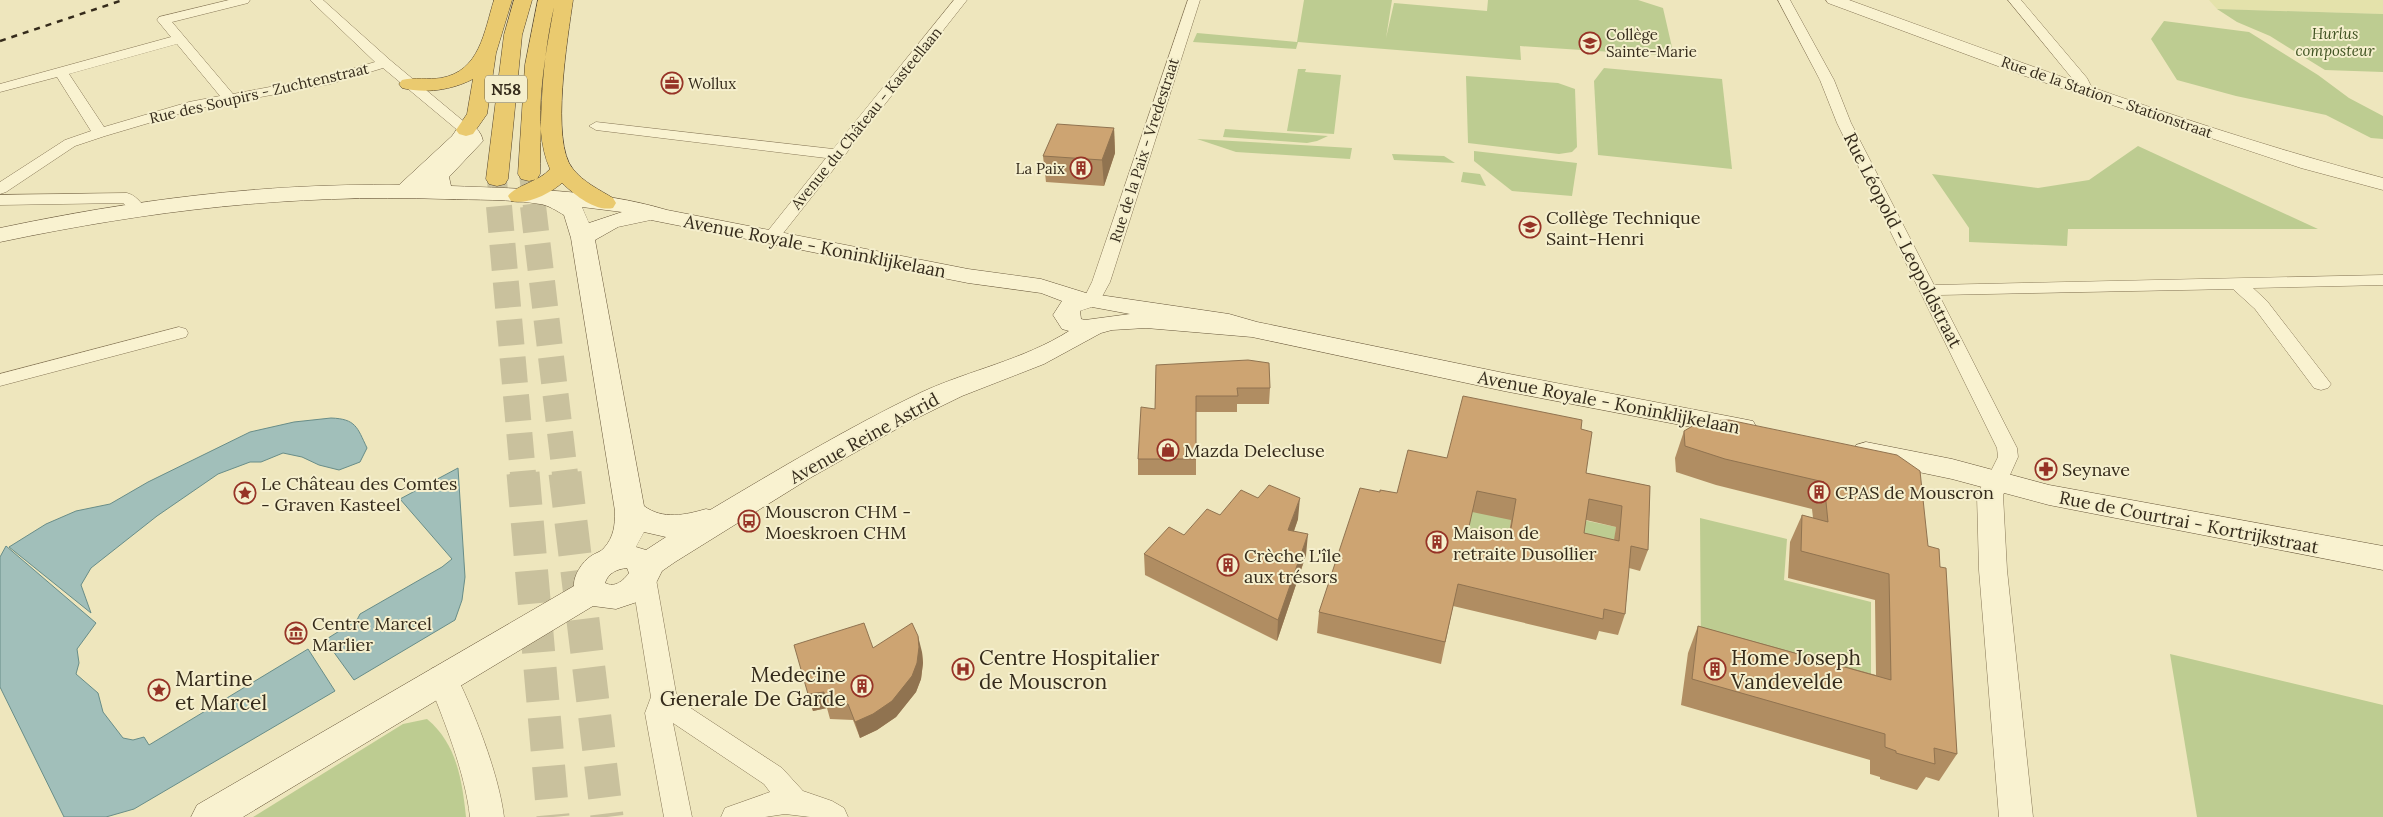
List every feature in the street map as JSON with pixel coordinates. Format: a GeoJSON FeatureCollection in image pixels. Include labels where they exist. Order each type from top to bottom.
{"type":"FeatureCollection","features":[{"type":"Feature","properties":{"kind":"highway"},"geometry":{"type":"LineString","coordinates":[[466,130],[477,114],[487,52],[504,0]]}},
{"type":"Feature","properties":{"kind":"highway","name":"N58"},"geometry":{"type":"LineString","coordinates":[[497,179],[513,35],[523,0]]}},
{"type":"Feature","properties":{"kind":"highway","name":"N58"},"geometry":{"type":"LineString","coordinates":[[529,174],[532,90],[538,32],[547,0]]}},
{"type":"Feature","properties":{"kind":"highway"},"geometry":{"type":"LineString","coordinates":[[564,0],[553,91],[555,156],[561,170],[575,183],[605,203]]}},
{"type":"Feature","properties":{"kind":"highway"},"geometry":{"type":"LineString","coordinates":[[410,84],[422,86],[449,81],[463,76],[477,68],[487,52]]}},
{"type":"Feature","properties":{"kind":"highway"},"geometry":{"type":"LineString","coordinates":[[519,196],[557,178],[561,170]]}},
{"type":"Feature","properties":{"kind":"main road"},"geometry":{"type":"LineString","coordinates":[[405,191],[460,140],[466,130],[472,136],[473,141],[440,173],[437,178],[442,192]]}},
{"type":"Feature","properties":{"kind":"main road","name":"Avenue Royale - Koninklijkelaan"},"geometry":{"type":"LineString","coordinates":[[0,235],[138,209],[225,198],[405,191],[572,199],[647,210],[663,216],[770,237],[971,276],[1054,289],[1070,294],[1096,311],[1146,320],[1252,329],[1504,382],[1768,433]]}},
{"type":"Feature","properties":{"kind":"main road"},"geometry":{"type":"LineString","coordinates":[[547,198],[574,211],[583,238],[630,511],[630,530],[615,557],[594,570],[589,584],[602,595]]}},
{"type":"Feature","properties":{"kind":"main road"},"geometry":{"type":"LineString","coordinates":[[583,238],[592,230],[620,219],[663,216]]}},
{"type":"Feature","properties":{"kind":"main road","name":"Avenue Reine Astrid"},"geometry":{"type":"LineString","coordinates":[[644,572],[726,514],[882,424],[955,389],[1077,338],[1096,311]]}},
{"type":"Feature","properties":{"kind":"main road"},"geometry":{"type":"LineString","coordinates":[[1844,448],[1952,468],[1996,481]]}},
{"type":"Feature","properties":{"kind":"main road","name":"Rue de Courtrai - Kortrijkstraat"},"geometry":{"type":"LineString","coordinates":[[1996,481],[2049,495],[2383,558]]}},
{"type":"Feature","properties":{"kind":"main road"},"geometry":{"type":"LineString","coordinates":[[630,511],[640,520],[670,528],[726,514]]}},
{"type":"Feature","properties":{"kind":"main road"},"geometry":{"type":"LineString","coordinates":[[210,817],[442,678],[602,595],[631,592],[644,572],[638,558],[615,557]]}},
{"type":"Feature","properties":{"kind":"street"},"geometry":{"type":"LineString","coordinates":[[228,97],[164,20],[244,0]]}},
{"type":"Feature","properties":{"kind":"street"},"geometry":{"type":"LineString","coordinates":[[316,0],[385,63],[466,130]]}},
{"type":"Feature","properties":{"kind":"street","name":"Avenue du Château - Kasteellaan"},"geometry":{"type":"LineString","coordinates":[[770,237],[961,0]]}},
{"type":"Feature","properties":{"kind":"street","name":"Rue de la Paix - Vredestraat"},"geometry":{"type":"LineString","coordinates":[[1096,311],[1101,282],[1194,0]]}},
{"type":"Feature","properties":{"kind":"street","name":"Rue Léopold - Leopoldstraat"},"geometry":{"type":"LineString","coordinates":[[1784,0],[1827,80],[1844,123],[2006,448],[2008,458],[1996,481]]}},
{"type":"Feature","properties":{"kind":"street","name":"Rue de la Station - Stationstraat"},"geometry":{"type":"LineString","coordinates":[[1834,0],[2086,90],[2308,164],[2383,184]]}},
{"type":"Feature","properties":{"kind":"street"},"geometry":{"type":"LineString","coordinates":[[2014,0],[2082,81],[2086,90]]}},
{"type":"Feature","properties":{"kind":"street"},"geometry":{"type":"LineString","coordinates":[[0,88],[181,39]]}},
{"type":"Feature","properties":{"kind":"street","name":"Rue des Soupirs - Zuchtenstraat"},"geometry":{"type":"LineString","coordinates":[[0,189],[70,144],[100,132],[228,97],[250,96],[330,80],[385,63]]}},
{"type":"Feature","properties":{"kind":"street"},"geometry":{"type":"LineString","coordinates":[[60,71],[100,132]]}},
{"type":"Feature","properties":{"kind":"street"},"geometry":{"type":"LineString","coordinates":[[596,126],[835,154]]}},
{"type":"Feature","properties":{"kind":"street"},"geometry":{"type":"LineString","coordinates":[[0,200],[127,198],[138,209]]}},
{"type":"Feature","properties":{"kind":"street"},"geometry":{"type":"LineString","coordinates":[[1928,290],[2383,280]]}},
{"type":"Feature","properties":{"kind":"street"},"geometry":{"type":"LineString","coordinates":[[2236,282],[2261,306],[2321,384]]}},
{"type":"Feature","properties":{"kind":"street"},"geometry":{"type":"LineString","coordinates":[[0,380],[179,333]]}},
{"type":"Feature","properties":{"kind":"street"},"geometry":{"type":"LineString","coordinates":[[1996,481],[1990,495],[1993,570],[2016,817]]}},
{"type":"Feature","properties":{"kind":"street"},"geometry":{"type":"LineString","coordinates":[[644,572],[650,624],[664,697],[677,712],[773,776],[795,801]]}},
{"type":"Feature","properties":{"kind":"street"},"geometry":{"type":"LineString","coordinates":[[602,595],[633,606],[650,624]]}},
{"type":"Feature","properties":{"kind":"street"},"geometry":{"type":"LineString","coordinates":[[442,678],[457,714],[485,800],[487,817]]}},
{"type":"Feature","properties":{"kind":"street"},"geometry":{"type":"LineString","coordinates":[[664,697],[658,713],[678,817]]}},
{"type":"Feature","properties":{"kind":"street"},"geometry":{"type":"LineString","coordinates":[[664,742],[679,733],[702,729]]}},
{"type":"Feature","properties":{"kind":"street"},"geometry":{"type":"LineString","coordinates":[[735,817],[761,805],[795,801],[816,806],[834,817]]}},
{"type":"Feature","properties":{"kind":"shaded area"},"geometry":{"type":"Polygon","coordinates":[[[2209,0],[2383,0],[2383,14],[2217,9],[2209,0]]]}},
{"type":"Feature","properties":{"kind":"green space"},"geometry":{"type":"Polygon","coordinates":[[[1304,0],[1392,0],[1386,38],[1394,3],[1487,11],[1488,0],[1638,0],[1663,8],[1674,56],[1520,46],[1521,60],[1298,42],[1296,49],[1193,42],[1197,33],[1297,42],[1304,0]]]}},
{"type":"Feature","properties":{"kind":"green space","name":"Hurlus composteur"},"geometry":{"type":"Polygon","coordinates":[[[2217,9],[2383,14],[2383,72],[2325,70],[2270,36],[2237,22],[2217,9]]]}},
{"type":"Feature","properties":{"kind":"green space"},"geometry":{"type":"Polygon","coordinates":[[[2164,21],[2249,32],[2318,75],[2349,98],[2383,116],[2383,139],[2371,138],[2326,115],[2236,96],[2177,80],[2151,39],[2164,21]]]}},
{"type":"Feature","properties":{"kind":"green space"},"geometry":{"type":"Polygon","coordinates":[[[1604,68],[1722,79],[1732,169],[1598,155],[1594,81],[1604,68]]]}},
{"type":"Feature","properties":{"kind":"green space"},"geometry":{"type":"Polygon","coordinates":[[[1298,69],[1306,69],[1305,72],[1341,75],[1334,134],[1287,131],[1298,69]]]}},
{"type":"Feature","properties":{"kind":"green space"},"geometry":{"type":"Polygon","coordinates":[[[1466,76],[1558,83],[1575,89],[1577,147],[1572,152],[1559,154],[1468,143],[1466,76]]]}},
{"type":"Feature","properties":{"kind":"green space"},"geometry":{"type":"Polygon","coordinates":[[[1225,129],[1328,136],[1307,143],[1223,137],[1225,129]]]}},
{"type":"Feature","properties":{"kind":"green space"},"geometry":{"type":"Polygon","coordinates":[[[1197,139],[1352,148],[1350,159],[1236,152],[1197,139]]]}},
{"type":"Feature","properties":{"kind":"green space"},"geometry":{"type":"Polygon","coordinates":[[[2138,146],[2318,229],[2068,229],[2067,246],[1969,242],[1969,228],[1932,174],[2038,188],[2089,180],[2138,146]]]}},
{"type":"Feature","properties":{"kind":"green space"},"geometry":{"type":"Polygon","coordinates":[[[1474,151],[1577,163],[1572,196],[1512,191],[1474,161],[1474,151]]]}},
{"type":"Feature","properties":{"kind":"green space"},"geometry":{"type":"Polygon","coordinates":[[[1392,154],[1444,156],[1455,163],[1394,160],[1392,154]]]}},
{"type":"Feature","properties":{"kind":"green space"},"geometry":{"type":"Polygon","coordinates":[[[1463,172],[1480,174],[1486,186],[1461,182],[1463,172]]]}},
{"type":"Feature","properties":{"kind":"green space"},"geometry":{"type":"Polygon","coordinates":[[[1472,512],[1512,514],[1504,561],[1464,552],[1472,512]]]}},
{"type":"Feature","properties":{"kind":"green space"},"geometry":{"type":"Polygon","coordinates":[[[1700,518],[1787,539],[1784,580],[1871,602],[1871,702],[1701,653],[1700,518]]]}},
{"type":"Feature","properties":{"kind":"green space"},"geometry":{"type":"Polygon","coordinates":[[[1583,520],[1616,527],[1612,566],[1541,521],[1583,520]]]}},
{"type":"Feature","properties":{"kind":"green space"},"geometry":{"type":"Polygon","coordinates":[[[2170,654],[2383,705],[2383,817],[2197,817],[2170,654]]]}},
{"type":"Feature","properties":{"kind":"green space"},"geometry":{"type":"Polygon","coordinates":[[[427,719],[437,729],[451,751],[460,776],[466,817],[253,817],[403,724],[427,719]]]}},
{"type":"Feature","properties":{"kind":"water"},"geometry":{"type":"Polygon","coordinates":[[[331,418],[351,422],[358,430],[367,448],[360,462],[339,470],[319,465],[302,457],[283,453],[261,462],[250,462],[218,474],[157,516],[91,568],[81,585],[91,613],[9,547],[46,524],[76,511],[110,504],[148,482],[250,432],[294,422],[331,418]]]}},
{"type":"Feature","properties":{"kind":"water"},"geometry":{"type":"Polygon","coordinates":[[[458,468],[465,577],[462,600],[455,620],[354,680],[325,640],[357,620],[360,614],[442,567],[452,559],[400,499],[458,468]]]}},
{"type":"Feature","properties":{"kind":"water"},"geometry":{"type":"Polygon","coordinates":[[[6,546],[96,623],[77,649],[79,663],[76,674],[98,693],[103,712],[123,738],[133,740],[144,737],[149,745],[308,649],[335,691],[134,809],[106,817],[64,817],[0,687],[0,557],[6,546]]]}},
{"type":"Feature","properties":{"kind":"building"},"geometry":{"type":"Polygon","coordinates":[[[1057,124],[1114,128],[1102,160],[1043,156],[1057,124]]]}},
{"type":"Feature","properties":{"kind":"building","name":"Mazda Delecluse"},"geometry":{"type":"Polygon","coordinates":[[[1248,360],[1269,363],[1270,388],[1237,388],[1238,396],[1196,396],[1196,459],[1138,459],[1141,407],[1155,409],[1156,365],[1248,360]]]}},
{"type":"Feature","properties":{"kind":"building","name":"Maison de retraite Dusollier"},"geometry":{"type":"Polygon","coordinates":[[[1463,396],[1582,420],[1581,429],[1592,432],[1586,473],[1650,486],[1648,550],[1631,546],[1625,614],[1604,609],[1603,619],[1458,584],[1445,642],[1319,612],[1360,488],[1397,493],[1408,450],[1447,458],[1463,396]],[[1477,491],[1468,531],[1509,540],[1516,499],[1477,491]],[[1589,499],[1584,533],[1619,541],[1622,506],[1589,499]]]}},
{"type":"Feature","properties":{"kind":"building"},"geometry":{"type":"Polygon","coordinates":[[[1729,420],[1897,455],[1920,471],[1928,546],[1939,549],[1940,567],[1946,568],[1957,754],[1934,748],[1935,764],[1896,753],[1896,751],[1885,747],[1885,734],[1692,679],[1698,626],[1891,680],[1889,574],[1801,551],[1802,515],[1828,522],[1824,482],[1725,459],[1685,446],[1684,431],[1701,421],[1729,420]]]}},
{"type":"Feature","properties":{"kind":"building","name":"Crèche L'île aux trésors"},"geometry":{"type":"Polygon","coordinates":[[[1269,485],[1300,498],[1288,530],[1308,534],[1278,620],[1144,554],[1169,527],[1184,535],[1207,509],[1220,515],[1241,490],[1258,498],[1269,485]]]}},
{"type":"Feature","properties":{"kind":"building","name":"Medecine Generale De Garde"},"geometry":{"type":"Polygon","coordinates":[[[864,623],[873,648],[912,623],[918,636],[919,647],[917,663],[912,676],[892,701],[873,714],[855,722],[848,704],[825,703],[824,692],[808,694],[794,645],[864,623]]]}},
{"type":"Feature","properties":{"kind":"tunnel"},"geometry":{"type":"LineString","coordinates":[[529,174],[533,207]]}},
{"type":"Feature","properties":{"kind":"tunnel"},"geometry":{"type":"LineString","coordinates":[[497,179],[499,207]]}},
{"type":"Feature","properties":{"kind":"tunnel"},"geometry":{"type":"LineString","coordinates":[[499,206],[523,474]]}},
{"type":"Feature","properties":{"kind":"tunnel"},"geometry":{"type":"LineString","coordinates":[[533,206],[565,474]]}},
{"type":"Feature","properties":{"kind":"tunnel"},"geometry":{"type":"LineString","coordinates":[[523,473],[553,817]]}},
{"type":"Feature","properties":{"kind":"tunnel"},"geometry":{"type":"LineString","coordinates":[[565,473],[607,817]]}},
{"type":"Feature","properties":{"kind":"railway"},"geometry":{"type":"LineString","coordinates":[[0,41],[123,0]]}},
{"type":"Feature","properties":{"kind":"place","name":"Collège Sainte-Marie"},"geometry":{"type":"Point","coordinates":[1590,43]}},
{"type":"Feature","properties":{"kind":"place","name":"Wollux"},"geometry":{"type":"Point","coordinates":[672,83]}},
{"type":"Feature","properties":{"kind":"place","name":"La Paix"},"geometry":{"type":"Point","coordinates":[1081,168]}},
{"type":"Feature","properties":{"kind":"place","name":"Collège Technique Saint-Henri"},"geometry":{"type":"Point","coordinates":[1530,227]}},
{"type":"Feature","properties":{"kind":"place","name":"Mazda Delecluse"},"geometry":{"type":"Point","coordinates":[1168,450]}},
{"type":"Feature","properties":{"kind":"place","name":"Seynave"},"geometry":{"type":"Point","coordinates":[2046,469]}},
{"type":"Feature","properties":{"kind":"place","name":"CPAS de Mouscron"},"geometry":{"type":"Point","coordinates":[1819,492]}},
{"type":"Feature","properties":{"kind":"place","name":"Le Château des Comtes - Graven Kasteel"},"geometry":{"type":"Point","coordinates":[245,493]}},
{"type":"Feature","properties":{"kind":"place","name":"Mouscron CHM - Moeskroen CHM"},"geometry":{"type":"Point","coordinates":[749,521]}},
{"type":"Feature","properties":{"kind":"place","name":"Maison de retraite Dusollier"},"geometry":{"type":"Point","coordinates":[1437,542]}},
{"type":"Feature","properties":{"kind":"place","name":"Crèche L'île aux trésors"},"geometry":{"type":"Point","coordinates":[1228,565]}},
{"type":"Feature","properties":{"kind":"place","name":"Centre Marcel Marlier"},"geometry":{"type":"Point","coordinates":[296,633]}},
{"type":"Feature","properties":{"kind":"place","name":"Centre Hospitalier de Mouscron"},"geometry":{"type":"Point","coordinates":[963,669]}},
{"type":"Feature","properties":{"kind":"place","name":"Home Joseph Vandevelde"},"geometry":{"type":"Point","coordinates":[1715,669]}},
{"type":"Feature","properties":{"kind":"place","name":"Medecine Generale De Garde"},"geometry":{"type":"Point","coordinates":[862,686]}},
{"type":"Feature","properties":{"kind":"place","name":"Martine et Marcel"},"geometry":{"type":"Point","coordinates":[159,690]}}]}
